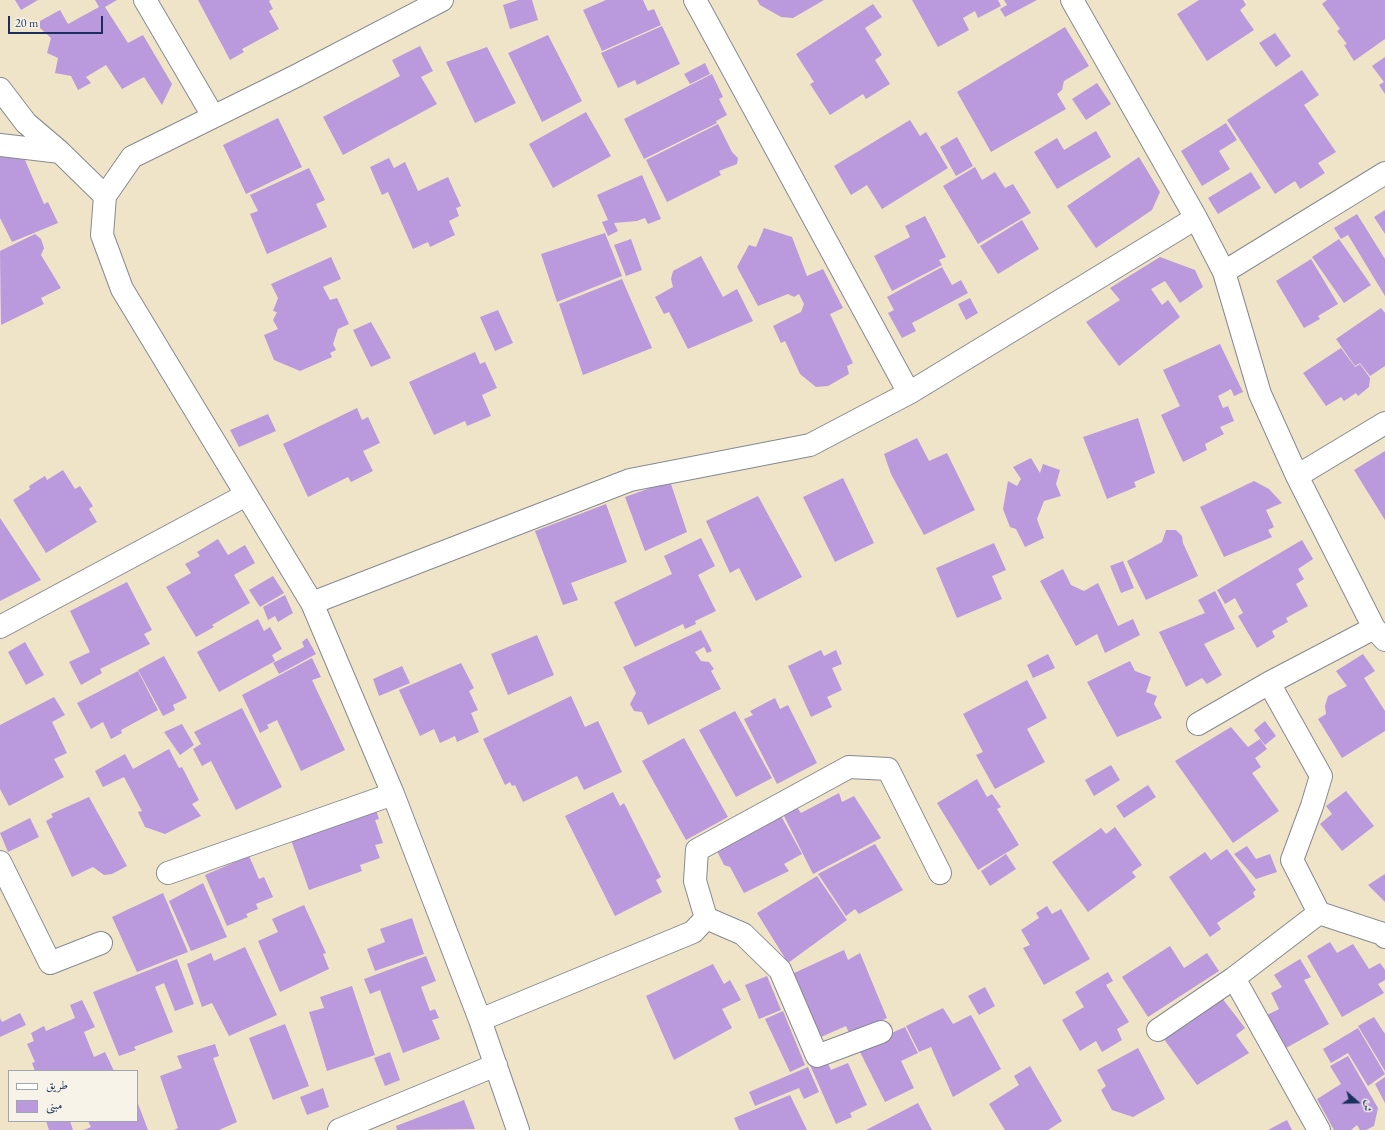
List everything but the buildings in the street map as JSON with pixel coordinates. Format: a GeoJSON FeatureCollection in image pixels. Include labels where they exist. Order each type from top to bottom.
{"type":"FeatureCollection","features":[{"type":"Feature","properties":{"kind":"street"},"geometry":{"type":"LineString","coordinates":[[145,0],[213,116]]}},
{"type":"Feature","properties":{"kind":"street"},"geometry":{"type":"LineString","coordinates":[[442,0],[296,76],[132,157],[106,196],[102,235],[122,289],[312,602],[392,794],[480,1020],[518,1130]]}},
{"type":"Feature","properties":{"kind":"street"},"geometry":{"type":"LineString","coordinates":[[695,0],[909,393]]}},
{"type":"Feature","properties":{"kind":"street"},"geometry":{"type":"LineString","coordinates":[[1072,0],[1196,218],[1224,272],[1260,394],[1296,476],[1380,634],[1269,683],[1198,724]]}},
{"type":"Feature","properties":{"kind":"street"},"geometry":{"type":"LineString","coordinates":[[0,89],[26,123],[60,152],[106,196]]}},
{"type":"Feature","properties":{"kind":"street"},"geometry":{"type":"LineString","coordinates":[[0,145],[60,152]]}},
{"type":"Feature","properties":{"kind":"street"},"geometry":{"type":"LineString","coordinates":[[1224,272],[1385,173]]}},
{"type":"Feature","properties":{"kind":"street"},"geometry":{"type":"LineString","coordinates":[[312,602],[630,480],[810,445],[909,393],[1196,218]]}},
{"type":"Feature","properties":{"kind":"street"},"geometry":{"type":"LineString","coordinates":[[1296,476],[1385,423]]}},
{"type":"Feature","properties":{"kind":"street"},"geometry":{"type":"LineString","coordinates":[[0,627],[246,495]]}},
{"type":"Feature","properties":{"kind":"street"},"geometry":{"type":"LineString","coordinates":[[1269,683],[1321,776],[1312,806],[1292,860],[1319,913],[1384,934],[1385,937]]}},
{"type":"Feature","properties":{"kind":"street"},"geometry":{"type":"LineString","coordinates":[[706,918],[695,881],[697,850],[848,767],[888,769],[940,873]]}},
{"type":"Feature","properties":{"kind":"street"},"geometry":{"type":"LineString","coordinates":[[168,873],[392,794]]}},
{"type":"Feature","properties":{"kind":"street"},"geometry":{"type":"LineString","coordinates":[[0,862],[50,963],[101,943]]}},
{"type":"Feature","properties":{"kind":"street"},"geometry":{"type":"LineString","coordinates":[[1158,1030],[1234,978],[1319,913]]}},
{"type":"Feature","properties":{"kind":"street"},"geometry":{"type":"LineString","coordinates":[[480,1020],[693,932],[706,918]]}},
{"type":"Feature","properties":{"kind":"street"},"geometry":{"type":"LineString","coordinates":[[706,918],[743,934],[780,970],[817,1056],[880,1032]]}},
{"type":"Feature","properties":{"kind":"street"},"geometry":{"type":"LineString","coordinates":[[1234,978],[1319,1130]]}},
{"type":"Feature","properties":{"kind":"street"},"geometry":{"type":"LineString","coordinates":[[339,1130],[496,1065]]}}]}
